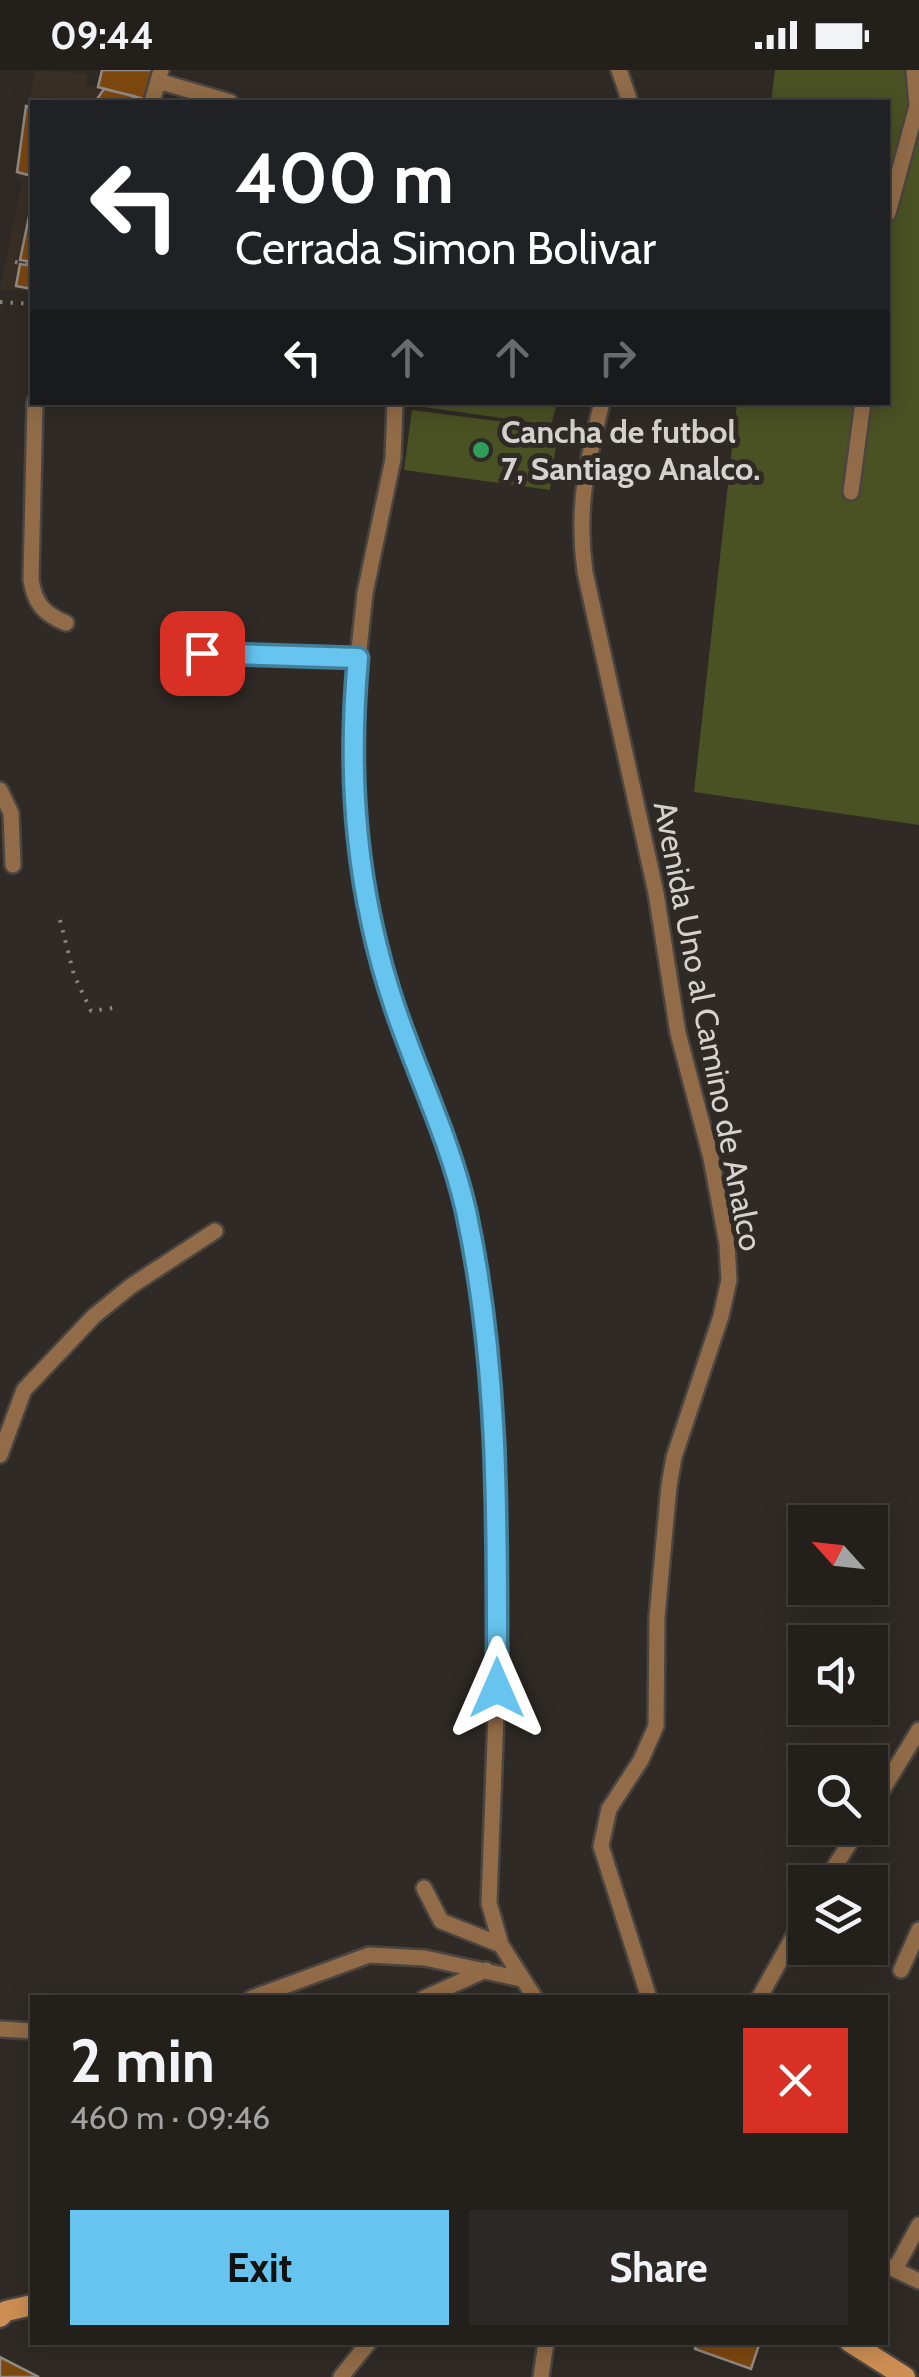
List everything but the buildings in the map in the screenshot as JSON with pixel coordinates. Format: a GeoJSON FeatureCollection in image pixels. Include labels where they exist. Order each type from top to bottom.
{"type":"FeatureCollection","features":[{"type":"Feature","properties":{"kind":"street"},"geometry":{"type":"LineString","coordinates":[[619,70],[629,100]]}},
{"type":"Feature","properties":{"kind":"street"},"geometry":{"type":"LineString","coordinates":[[890,205],[918,106],[914,70]]}},
{"type":"Feature","properties":{"kind":"street"},"geometry":{"type":"LineString","coordinates":[[153,100],[160,76],[225,100]]}},
{"type":"Feature","properties":{"kind":"street"},"geometry":{"type":"LineString","coordinates":[[35,405],[31,580],[34,598],[42,610],[66,623]]}},
{"type":"Feature","properties":{"kind":"street"},"geometry":{"type":"LineString","coordinates":[[395,405],[392,458],[364,593],[350,744],[359,860],[394,1005],[448,1144],[466,1212],[490,1359],[496,1445],[497,1688],[489,1904],[501,1945],[533,1995]]}},
{"type":"Feature","properties":{"kind":"street","name":"Avenida Uno al Camino de Analco"},"geometry":{"type":"LineString","coordinates":[[601,405],[582,481],[579,526],[585,572],[656,893],[678,1033],[711,1158],[728,1262],[722,1316],[674,1457],[669,1486],[657,1618],[656,1726],[609,1809],[601,1846],[648,1995]]}},
{"type":"Feature","properties":{"kind":"street"},"geometry":{"type":"LineString","coordinates":[[852,492],[863,405]]}},
{"type":"Feature","properties":{"kind":"street"},"geometry":{"type":"LineString","coordinates":[[202,653],[358,658]]}},
{"type":"Feature","properties":{"kind":"street"},"geometry":{"type":"LineString","coordinates":[[0,790],[11,812],[14,866]]}},
{"type":"Feature","properties":{"kind":"street"},"geometry":{"type":"LineString","coordinates":[[0,1455],[24,1390],[94,1316],[130,1286],[215,1231]]}},
{"type":"Feature","properties":{"kind":"street"},"geometry":{"type":"LineString","coordinates":[[888,1781],[919,1730]]}},
{"type":"Feature","properties":{"kind":"street"},"geometry":{"type":"LineString","coordinates":[[424,1888],[441,1921],[501,1945]]}},
{"type":"Feature","properties":{"kind":"street"},"geometry":{"type":"LineString","coordinates":[[901,1970],[919,1930]]}},
{"type":"Feature","properties":{"kind":"street"},"geometry":{"type":"LineString","coordinates":[[761,1995],[788,1946]]}},
{"type":"Feature","properties":{"kind":"street"},"geometry":{"type":"LineString","coordinates":[[260,1995],[369,1955],[426,1958],[521,1979]]}},
{"type":"Feature","properties":{"kind":"street"},"geometry":{"type":"LineString","coordinates":[[431,1995],[486,1970]]}},
{"type":"Feature","properties":{"kind":"street"},"geometry":{"type":"LineString","coordinates":[[0,2029],[30,2031]]}},
{"type":"Feature","properties":{"kind":"street"},"geometry":{"type":"LineString","coordinates":[[919,2225],[890,2267],[919,2281]]}},
{"type":"Feature","properties":{"kind":"street"},"geometry":{"type":"LineString","coordinates":[[2,2313],[30,2306]]}},
{"type":"Feature","properties":{"kind":"street"},"geometry":{"type":"LineString","coordinates":[[341,2377],[367,2345]]}},
{"type":"Feature","properties":{"kind":"street"},"geometry":{"type":"LineString","coordinates":[[541,2377],[546,2345]]}},
{"type":"Feature","properties":{"kind":"street"},"geometry":{"type":"LineString","coordinates":[[855,2345],[905,2377]]}},
{"type":"Feature","properties":{"kind":"path"},"geometry":{"type":"LineString","coordinates":[[15,262],[30,265]]}},
{"type":"Feature","properties":{"kind":"path"},"geometry":{"type":"LineString","coordinates":[[0,302],[30,304]]}},
{"type":"Feature","properties":{"kind":"path"},"geometry":{"type":"LineString","coordinates":[[60,920],[74,975],[91,1011],[113,1008],[114,1012]]}},
{"type":"Feature","properties":{"kind":"shaded area"},"geometry":{"type":"Polygon","coordinates":[[[35,70],[88,74],[85,85],[134,96],[133,100],[30,100],[30,292],[0,289],[22,181],[16,177],[35,70]]]}},
{"type":"Feature","properties":{"kind":"green space"},"geometry":{"type":"Polygon","coordinates":[[[775,70],[919,70],[919,825],[694,792],[737,405],[890,405],[890,100],[771,100],[775,70]]]}},
{"type":"Feature","properties":{"kind":"green space"},"geometry":{"type":"Polygon","coordinates":[[[417,405],[556,405],[551,425],[417,405]]]}},
{"type":"Feature","properties":{"kind":"green space","name":"Cancha de futbol 7, Santiago Analco."},"geometry":{"type":"Polygon","coordinates":[[[412,410],[558,429],[550,490],[404,470],[412,410]]]}},
{"type":"Feature","properties":{"kind":"place","name":"Cancha de futbol 7, Santiago Analco."},"geometry":{"type":"Point","coordinates":[481,450]}},
{"type":"Feature","properties":{"kind":"route"},"geometry":{"type":"LineString","coordinates":[[202,653],[358,658],[350,744],[359,860],[394,1005],[448,1144],[466,1212],[490,1359],[496,1445],[497,1688]]}}]}
